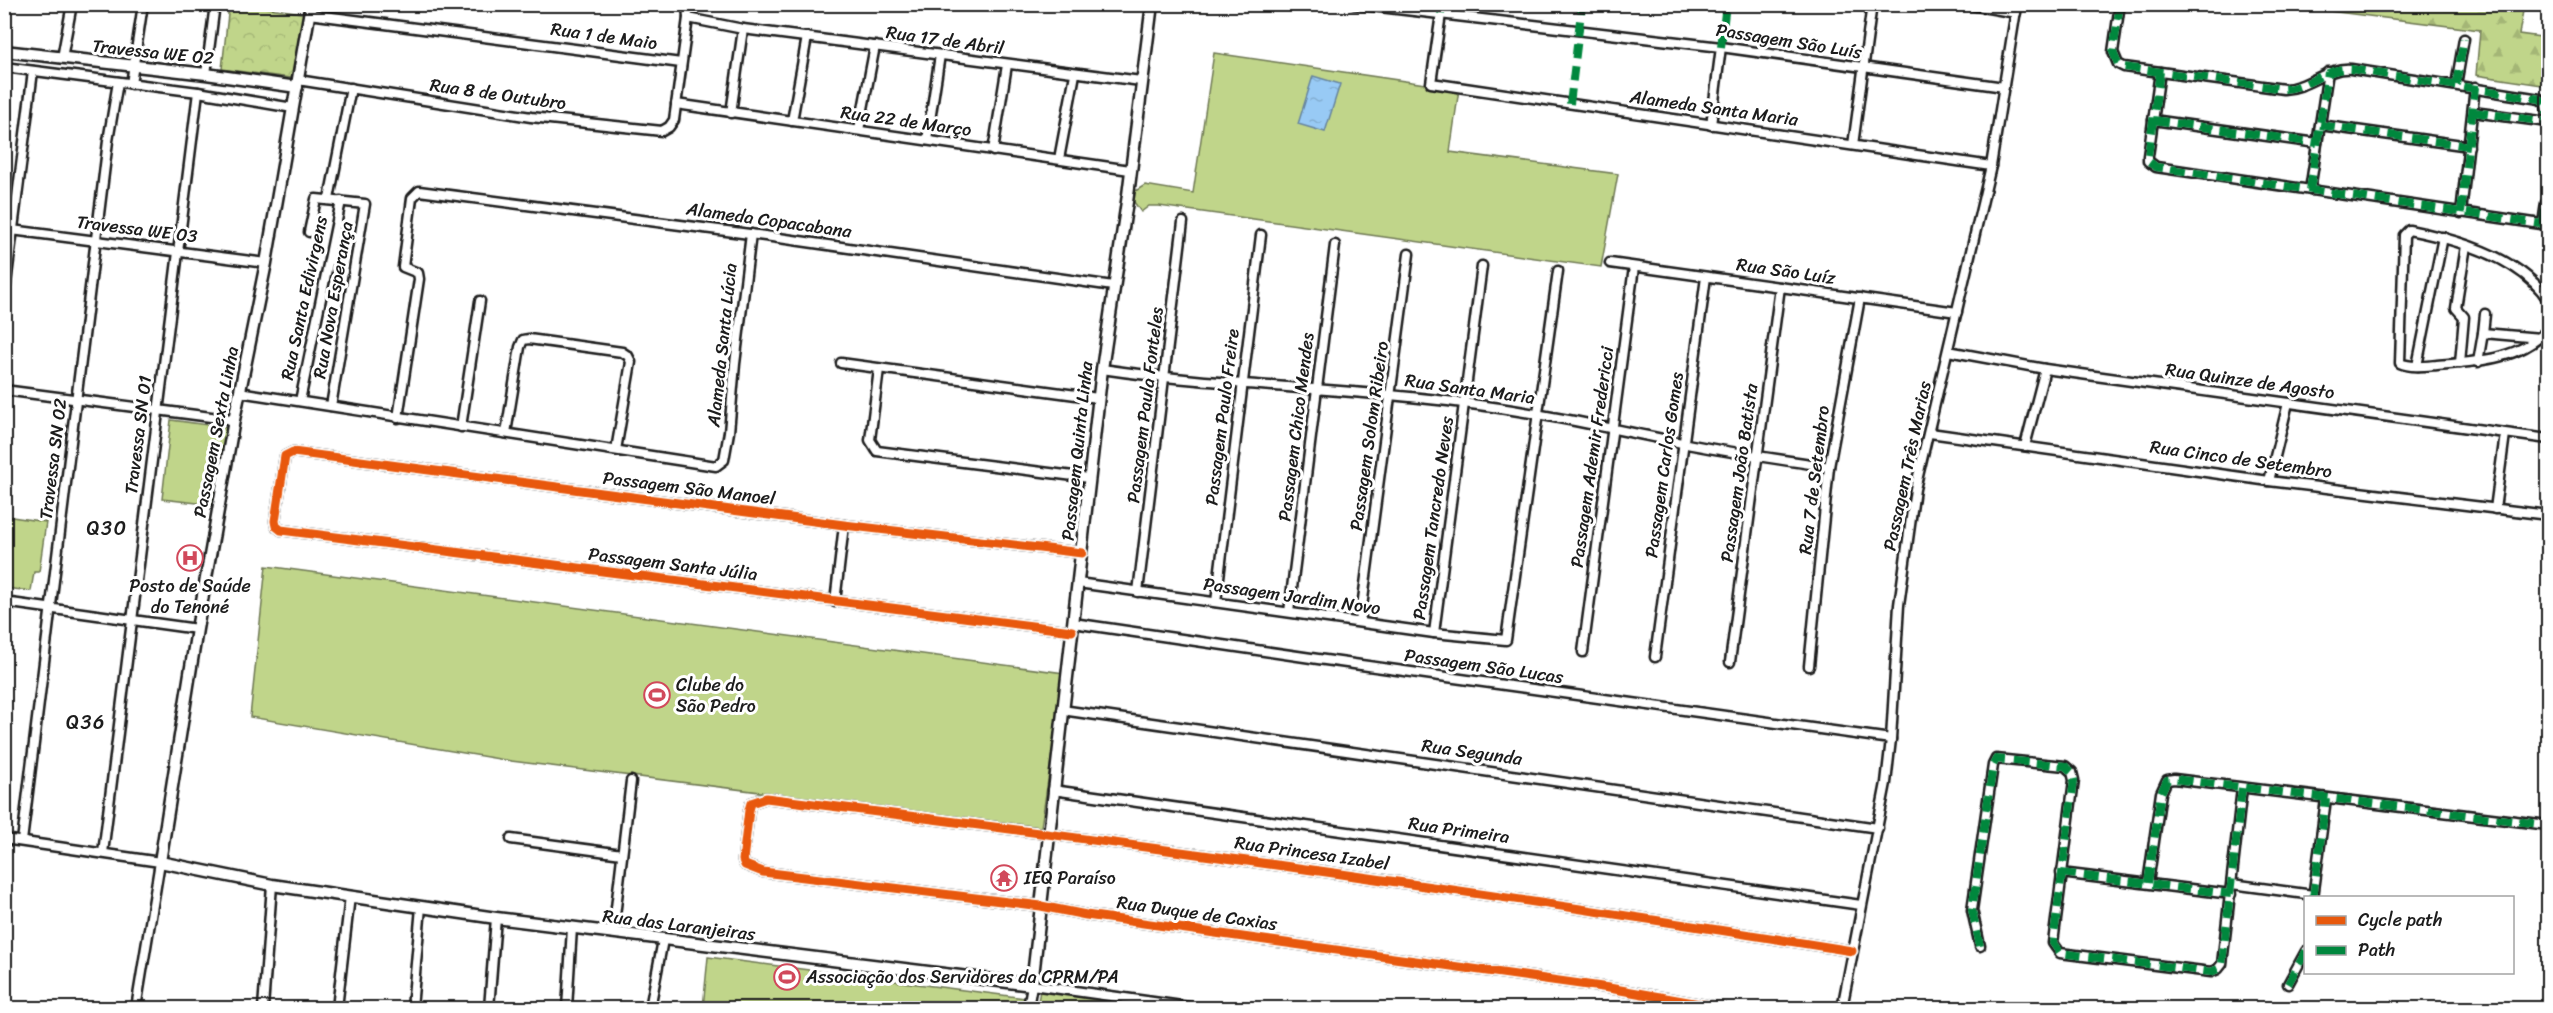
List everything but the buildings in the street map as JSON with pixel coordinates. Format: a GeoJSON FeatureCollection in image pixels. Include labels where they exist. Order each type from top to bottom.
{"type":"FeatureCollection","features":[{"type":"Feature","properties":{"kind":"street"},"geometry":{"type":"LineString","coordinates":[[62,58],[72,4]]}},
{"type":"Feature","properties":{"kind":"street"},"geometry":{"type":"LineString","coordinates":[[131,84],[143,4]]}},
{"type":"Feature","properties":{"kind":"street"},"geometry":{"type":"LineString","coordinates":[[206,74],[215,4]]}},
{"type":"Feature","properties":{"kind":"street"},"geometry":{"type":"LineString","coordinates":[[676,104],[688,18],[687,4]]}},
{"type":"Feature","properties":{"kind":"street","name":"Passagem Quinta Linha"},"geometry":{"type":"LineString","coordinates":[[1028,1008],[1098,398],[1128,195],[1152,4]]}},
{"type":"Feature","properties":{"kind":"street","name":"Passagem São Luís"},"geometry":{"type":"LineString","coordinates":[[1354,4],[1721,47],[2004,87]]}},
{"type":"Feature","properties":{"kind":"street"},"geometry":{"type":"LineString","coordinates":[[1852,145],[1872,4]]}},
{"type":"Feature","properties":{"kind":"street"},"geometry":{"type":"LineString","coordinates":[[1966,4],[2017,9]]}},
{"type":"Feature","properties":{"kind":"street"},"geometry":{"type":"LineString","coordinates":[[2120,4],[2114,58],[2124,67],[2284,88],[2304,86],[2340,68],[2351,69],[2540,99],[2546,104],[2548,117]]}},
{"type":"Feature","properties":{"kind":"street","name":"Rua 1 de Maio"},"geometry":{"type":"LineString","coordinates":[[310,9],[681,63]]}},
{"type":"Feature","properties":{"kind":"street","name":"Passagem Sexta Linha"},"geometry":{"type":"LineString","coordinates":[[136,1008],[197,629],[239,392],[266,263],[310,9]]}},
{"type":"Feature","properties":{"kind":"street","name":"Passagem Três Marias"},"geometry":{"type":"LineString","coordinates":[[1842,1008],[1878,828],[1891,739],[1899,605],[1906,539],[1915,489],[1991,166],[2017,9]]}},
{"type":"Feature","properties":{"kind":"street","name":"Alameda Santa Maria"},"geometry":{"type":"LineString","coordinates":[[1441,14],[1431,83],[1991,166]]}},
{"type":"Feature","properties":{"kind":"street","name":"Rua 17 de Abril"},"geometry":{"type":"LineString","coordinates":[[688,18],[743,29],[1141,81]]}},
{"type":"Feature","properties":{"kind":"street"},"geometry":{"type":"LineString","coordinates":[[731,113],[743,29]]}},
{"type":"Feature","properties":{"kind":"street"},"geometry":{"type":"LineString","coordinates":[[792,121],[807,37]]}},
{"type":"Feature","properties":{"kind":"street"},"geometry":{"type":"LineString","coordinates":[[2456,85],[2464,39]]}},
{"type":"Feature","properties":{"kind":"street"},"geometry":{"type":"LineString","coordinates":[[859,130],[875,46]]}},
{"type":"Feature","properties":{"kind":"street"},"geometry":{"type":"LineString","coordinates":[[1711,124],[1721,47]]}},
{"type":"Feature","properties":{"kind":"street","name":"Travessa WE 02"},"geometry":{"type":"LineString","coordinates":[[4,51],[298,83]]}},
{"type":"Feature","properties":{"kind":"street"},"geometry":{"type":"LineString","coordinates":[[927,140],[940,55]]}},
{"type":"Feature","properties":{"kind":"street"},"geometry":{"type":"LineString","coordinates":[[993,151],[1007,65]]}},
{"type":"Feature","properties":{"kind":"street","name":"Travessa WE 02"},"geometry":{"type":"LineString","coordinates":[[4,67],[198,92],[293,108]]}},
{"type":"Feature","properties":{"kind":"street"},"geometry":{"type":"LineString","coordinates":[[4,300],[33,70]]}},
{"type":"Feature","properties":{"kind":"street"},"geometry":{"type":"LineString","coordinates":[[2160,72],[2148,156],[2151,165],[2546,224],[2546,203],[2548,201]]}},
{"type":"Feature","properties":{"kind":"street"},"geometry":{"type":"LineString","coordinates":[[2310,190],[2328,72]]}},
{"type":"Feature","properties":{"kind":"street"},"geometry":{"type":"LineString","coordinates":[[1059,159],[1075,74]]}},
{"type":"Feature","properties":{"kind":"street","name":"Travessa SN 02"},"geometry":{"type":"LineString","coordinates":[[22,841],[96,240],[118,82]]}},
{"type":"Feature","properties":{"kind":"street","name":"Rua 8 de Outubro"},"geometry":{"type":"LineString","coordinates":[[298,83],[351,88],[531,117],[662,131],[669,128],[674,120],[676,104]]}},
{"type":"Feature","properties":{"kind":"street"},"geometry":{"type":"LineString","coordinates":[[2461,213],[2475,87]]}},
{"type":"Feature","properties":{"kind":"street"},"geometry":{"type":"LineString","coordinates":[[329,199],[351,88]]}},
{"type":"Feature","properties":{"kind":"street","name":"Travessa SN 01"},"geometry":{"type":"LineString","coordinates":[[103,853],[198,92]]}},
{"type":"Feature","properties":{"kind":"street","name":"Rua 22 de Março"},"geometry":{"type":"LineString","coordinates":[[676,104],[1130,170]]}},
{"type":"Feature","properties":{"kind":"street"},"geometry":{"type":"LineString","coordinates":[[2473,112],[2548,122]]}},
{"type":"Feature","properties":{"kind":"street"},"geometry":{"type":"LineString","coordinates":[[2153,120],[2317,143]]}},
{"type":"Feature","properties":{"kind":"street"},"geometry":{"type":"LineString","coordinates":[[2320,125],[2469,146]]}},
{"type":"Feature","properties":{"kind":"street","name":"Alameda Copacabana"},"geometry":{"type":"LineString","coordinates":[[398,418],[419,279],[418,273],[403,267],[412,198],[419,191],[751,234],[1113,286]]}},
{"type":"Feature","properties":{"kind":"street"},"geometry":{"type":"LineString","coordinates":[[309,232],[314,201],[318,198],[341,201]]}},
{"type":"Feature","properties":{"kind":"street","name":"Rua Nova Esperança"},"geometry":{"type":"LineString","coordinates":[[331,406],[366,207],[362,202],[341,201]]}},
{"type":"Feature","properties":{"kind":"street","name":"Rua Santa Edivirgens"},"geometry":{"type":"LineString","coordinates":[[300,401],[341,201]]}},
{"type":"Feature","properties":{"kind":"street","name":"Passagem Paula Fonteles"},"geometry":{"type":"LineString","coordinates":[[1138,592],[1183,222]]}},
{"type":"Feature","properties":{"kind":"street","name":"Travessa WE 03"},"geometry":{"type":"LineString","coordinates":[[4,229],[266,263]]}},
{"type":"Feature","properties":{"kind":"street"},"geometry":{"type":"LineString","coordinates":[[2548,300],[2537,286],[2507,262],[2443,237],[2409,230],[2404,235],[2399,359],[2403,365],[2478,362],[2509,354],[2540,338],[2548,329]]}},
{"type":"Feature","properties":{"kind":"street","name":"Alameda Santa Lúcia"},"geometry":{"type":"LineString","coordinates":[[616,450],[716,466],[724,460],[751,234]]}},
{"type":"Feature","properties":{"kind":"street","name":"Passagem Paulo Freire"},"geometry":{"type":"LineString","coordinates":[[1216,602],[1261,235]]}},
{"type":"Feature","properties":{"kind":"street"},"geometry":{"type":"LineString","coordinates":[[2417,366],[2443,237]]}},
{"type":"Feature","properties":{"kind":"street","name":"Passagem Chico Mendes"},"geometry":{"type":"LineString","coordinates":[[1289,612],[1335,245]]}},
{"type":"Feature","properties":{"kind":"street"},"geometry":{"type":"LineString","coordinates":[[2460,363],[2464,317],[2456,308],[2466,246]]}},
{"type":"Feature","properties":{"kind":"street","name":"Passagem Solom Ribeiro"},"geometry":{"type":"LineString","coordinates":[[1360,622],[1409,254]]}},
{"type":"Feature","properties":{"kind":"street","name":"Rua São Luíz"},"geometry":{"type":"LineString","coordinates":[[1610,263],[1957,312]]}},
{"type":"Feature","properties":{"kind":"street","name":"Passagem Tancredo Neves"},"geometry":{"type":"LineString","coordinates":[[1434,633],[1482,266]]}},
{"type":"Feature","properties":{"kind":"street","name":"Passagem Ademir Fredericci"},"geometry":{"type":"LineString","coordinates":[[1583,652],[1634,267]]}},
{"type":"Feature","properties":{"kind":"street"},"geometry":{"type":"LineString","coordinates":[[1538,415],[1558,271]]}},
{"type":"Feature","properties":{"kind":"street","name":"Passagem Carlos Gomes"},"geometry":{"type":"LineString","coordinates":[[1655,657],[1706,277]]}},
{"type":"Feature","properties":{"kind":"street","name":"Passagem João Batista"},"geometry":{"type":"LineString","coordinates":[[1730,662],[1780,288]]}},
{"type":"Feature","properties":{"kind":"street","name":"Rua 7 de Setembro"},"geometry":{"type":"LineString","coordinates":[[1809,666],[1830,466],[1860,298]]}},
{"type":"Feature","properties":{"kind":"street"},"geometry":{"type":"LineString","coordinates":[[461,427],[480,301]]}},
{"type":"Feature","properties":{"kind":"street"},"geometry":{"type":"LineString","coordinates":[[2478,362],[2485,314]]}},
{"type":"Feature","properties":{"kind":"street"},"geometry":{"type":"LineString","coordinates":[[2483,333],[2540,338]]}},
{"type":"Feature","properties":{"kind":"street"},"geometry":{"type":"LineString","coordinates":[[239,392],[616,450],[631,362],[628,356],[622,352],[523,340],[506,433]]}},
{"type":"Feature","properties":{"kind":"street","name":"Rua Quinze de Agosto"},"geometry":{"type":"LineString","coordinates":[[1948,351],[2045,369],[2548,439]]}},
{"type":"Feature","properties":{"kind":"street"},"geometry":{"type":"LineString","coordinates":[[841,363],[1098,398]]}},
{"type":"Feature","properties":{"kind":"street"},"geometry":{"type":"LineString","coordinates":[[879,369],[870,441],[877,451],[1089,478]]}},
{"type":"Feature","properties":{"kind":"street","name":"Rua Santa Maria"},"geometry":{"type":"LineString","coordinates":[[1102,369],[1165,378],[1391,395],[1465,403],[1612,427],[1757,456],[1830,466]]}},
{"type":"Feature","properties":{"kind":"street"},"geometry":{"type":"LineString","coordinates":[[2025,446],[2045,369]]}},
{"type":"Feature","properties":{"kind":"street"},"geometry":{"type":"LineString","coordinates":[[4,390],[158,408],[234,420]]}},
{"type":"Feature","properties":{"kind":"street"},"geometry":{"type":"LineString","coordinates":[[2269,481],[2288,403]]}},
{"type":"Feature","properties":{"kind":"street","name":"Passagem Jardim Novo"},"geometry":{"type":"LineString","coordinates":[[1078,583],[1501,641],[1508,636],[1538,415]]}},
{"type":"Feature","properties":{"kind":"street","name":"Rua Cinco de Setembro"},"geometry":{"type":"LineString","coordinates":[[1930,433],[2269,481],[2548,515]]}},
{"type":"Feature","properties":{"kind":"street"},"geometry":{"type":"LineString","coordinates":[[2495,509],[2505,434]]}},
{"type":"Feature","properties":{"kind":"street","name":"Passagem São Manoel"},"geometry":{"type":"LineString","coordinates":[[275,521],[283,460],[285,456],[293,452],[844,525],[1082,553]]}},
{"type":"Feature","properties":{"kind":"street","name":"Passagem Santa Júlia"},"geometry":{"type":"LineString","coordinates":[[275,521],[276,526],[281,530],[835,602],[1072,627]]}},
{"type":"Feature","properties":{"kind":"street"},"geometry":{"type":"LineString","coordinates":[[835,602],[844,525]]}},
{"type":"Feature","properties":{"kind":"street"},"geometry":{"type":"LineString","coordinates":[[4,602],[197,629]]}},
{"type":"Feature","properties":{"kind":"street","name":"Passagem São Lucas"},"geometry":{"type":"LineString","coordinates":[[1072,627],[1891,739]]}},
{"type":"Feature","properties":{"kind":"street","name":"Rua Segunda"},"geometry":{"type":"LineString","coordinates":[[1062,710],[1878,828]]}},
{"type":"Feature","properties":{"kind":"street"},"geometry":{"type":"LineString","coordinates":[[1980,946],[1972,910],[1986,809],[1996,759],[2065,766],[2072,772],[2074,780],[2053,944],[2055,949],[2060,953],[2211,972],[2222,964],[2242,788]]}},
{"type":"Feature","properties":{"kind":"street"},"geometry":{"type":"LineString","coordinates":[[2148,882],[2161,793],[2167,780],[2174,779],[2548,825]]}},
{"type":"Feature","properties":{"kind":"street"},"geometry":{"type":"LineString","coordinates":[[613,933],[631,781]]}},
{"type":"Feature","properties":{"kind":"street","name":"Rua Primeira"},"geometry":{"type":"LineString","coordinates":[[1053,790],[1861,905]]}},
{"type":"Feature","properties":{"kind":"street","name":"Rua Princesa Izabel"},"geometry":{"type":"LineString","coordinates":[[766,798],[1048,833],[1551,903],[1852,951]]}},
{"type":"Feature","properties":{"kind":"street","name":"Rua Duque de Caxias"},"geometry":{"type":"LineString","coordinates":[[766,798],[751,803],[749,810],[743,860],[752,869],[1041,906],[1086,915],[1609,988],[1722,1008]]}},
{"type":"Feature","properties":{"kind":"street"},"geometry":{"type":"LineString","coordinates":[[2061,873],[2313,896],[2326,798]]}},
{"type":"Feature","properties":{"kind":"street"},"geometry":{"type":"LineString","coordinates":[[4,839],[160,862]]}},
{"type":"Feature","properties":{"kind":"street"},"geometry":{"type":"LineString","coordinates":[[512,839],[622,854]]}},
{"type":"Feature","properties":{"kind":"street","name":"Rua das Laranjeiras"},"geometry":{"type":"LineString","coordinates":[[160,862],[272,885],[496,918],[1032,985],[1196,1008]]}},
{"type":"Feature","properties":{"kind":"street"},"geometry":{"type":"LineString","coordinates":[[263,1008],[272,885]]}},
{"type":"Feature","properties":{"kind":"street"},"geometry":{"type":"LineString","coordinates":[[337,1008],[350,896]]}},
{"type":"Feature","properties":{"kind":"street"},"geometry":{"type":"LineString","coordinates":[[412,1008],[421,907]]}},
{"type":"Feature","properties":{"kind":"street"},"geometry":{"type":"LineString","coordinates":[[489,1008],[496,918]]}},
{"type":"Feature","properties":{"kind":"street"},"geometry":{"type":"LineString","coordinates":[[567,1008],[572,928]]}},
{"type":"Feature","properties":{"kind":"street"},"geometry":{"type":"LineString","coordinates":[[650,1008],[663,940]]}},
{"type":"Feature","properties":{"kind":"street"},"geometry":{"type":"LineString","coordinates":[[2288,984],[2304,955]]}},
{"type":"Feature","properties":{"kind":"green space"},"geometry":{"type":"Polygon","coordinates":[[[229,5],[250,5],[307,14],[298,79],[222,69],[229,5]]]}},
{"type":"Feature","properties":{"kind":"green space"},"geometry":{"type":"Polygon","coordinates":[[[2281,5],[2524,5],[2519,34],[2548,38],[2548,86],[2476,75],[2480,30],[2281,5]]]}},
{"type":"Feature","properties":{"kind":"green space"},"geometry":{"type":"Polygon","coordinates":[[[1214,53],[1459,89],[1450,152],[1618,174],[1601,267],[1159,206],[1149,206],[1141,212],[1129,195],[1145,185],[1193,193],[1214,53]]]}},
{"type":"Feature","properties":{"kind":"green space"},"geometry":{"type":"Polygon","coordinates":[[[171,420],[230,428],[215,505],[162,499],[171,420]]]}},
{"type":"Feature","properties":{"kind":"green space"},"geometry":{"type":"Polygon","coordinates":[[[5,516],[46,522],[39,572],[34,572],[31,591],[5,588],[5,516]]]}},
{"type":"Feature","properties":{"kind":"green space","name":"Clube do São Pedro"},"geometry":{"type":"Polygon","coordinates":[[[266,566],[1064,673],[1041,827],[511,761],[250,717],[266,566]]]}},
{"type":"Feature","properties":{"kind":"green space","name":"Associação dos Servidores da CPRM/PA"},"geometry":{"type":"Polygon","coordinates":[[[708,957],[1025,998],[1024,1008],[703,1008],[708,957]]]}},
{"type":"Feature","properties":{"kind":"green space"},"geometry":{"type":"Polygon","coordinates":[[[1041,984],[1206,1008],[1037,1008],[1041,984]]]}},
{"type":"Feature","properties":{"kind":"water"},"geometry":{"type":"Polygon","coordinates":[[[1313,76],[1340,84],[1325,132],[1298,124],[1313,76]]]}},
{"type":"Feature","properties":{"kind":"marked path"},"geometry":{"type":"LineString","coordinates":[[1441,14],[1442,4]]}},
{"type":"Feature","properties":{"kind":"marked path"},"geometry":{"type":"LineString","coordinates":[[1570,104],[1582,4]]}},
{"type":"Feature","properties":{"kind":"marked path"},"geometry":{"type":"LineString","coordinates":[[1721,47],[1726,4]]}},
{"type":"Feature","properties":{"kind":"marked path"},"geometry":{"type":"LineString","coordinates":[[2120,4],[2113,52],[2118,64],[2124,67],[2284,89],[2302,85],[2334,71],[2351,69],[2540,99],[2546,104],[2548,117]]}},
{"type":"Feature","properties":{"kind":"marked path"},"geometry":{"type":"LineString","coordinates":[[2456,85],[2464,39]]}},
{"type":"Feature","properties":{"kind":"marked path"},"geometry":{"type":"LineString","coordinates":[[2160,72],[2148,156],[2148,161],[2156,167],[2548,225]]}},
{"type":"Feature","properties":{"kind":"marked path"},"geometry":{"type":"LineString","coordinates":[[2310,190],[2328,72]]}},
{"type":"Feature","properties":{"kind":"marked path"},"geometry":{"type":"LineString","coordinates":[[2461,213],[2475,87]]}},
{"type":"Feature","properties":{"kind":"marked path"},"geometry":{"type":"LineString","coordinates":[[2473,112],[2548,122]]}},
{"type":"Feature","properties":{"kind":"marked path"},"geometry":{"type":"LineString","coordinates":[[2153,120],[2317,143]]}},
{"type":"Feature","properties":{"kind":"marked path"},"geometry":{"type":"LineString","coordinates":[[2320,125],[2469,146]]}},
{"type":"Feature","properties":{"kind":"marked path"},"geometry":{"type":"LineString","coordinates":[[2543,224],[2548,201]]}},
{"type":"Feature","properties":{"kind":"marked path"},"geometry":{"type":"LineString","coordinates":[[1980,946],[1972,910],[1993,765],[1996,759],[2065,766],[2072,772],[2074,780],[2053,943],[2060,953],[2211,972],[2222,964],[2242,788]]}},
{"type":"Feature","properties":{"kind":"marked path"},"geometry":{"type":"LineString","coordinates":[[2148,883],[2161,793],[2167,780],[2174,779],[2548,825]]}},
{"type":"Feature","properties":{"kind":"marked path"},"geometry":{"type":"LineString","coordinates":[[2313,896],[2326,799]]}},
{"type":"Feature","properties":{"kind":"marked path"},"geometry":{"type":"LineString","coordinates":[[2061,873],[2231,894]]}},
{"type":"Feature","properties":{"kind":"marked path"},"geometry":{"type":"LineString","coordinates":[[2288,984],[2304,955]]}},
{"type":"Feature","properties":{"kind":"cycle path"},"geometry":{"type":"LineString","coordinates":[[1072,631],[281,530],[276,526],[275,521],[285,456],[293,452],[844,525],[1082,553]]}},
{"type":"Feature","properties":{"kind":"cycle path"},"geometry":{"type":"LineString","coordinates":[[1722,1008],[1609,988],[1086,915],[1041,906],[763,872],[745,865],[743,860],[749,810],[751,803],[766,798],[902,815],[1445,889],[1852,951]]}},
{"type":"Feature","properties":{"kind":"place","name":"Posto de Saúde do Tenoné"},"geometry":{"type":"Point","coordinates":[190,558]}},
{"type":"Feature","properties":{"kind":"place","name":"Clube do São Pedro"},"geometry":{"type":"Point","coordinates":[657,695]}},
{"type":"Feature","properties":{"kind":"place","name":"IEQ Paraíso"},"geometry":{"type":"Point","coordinates":[1004,878]}},
{"type":"Feature","properties":{"kind":"place","name":"Associação dos Servidores da CPRM/PA"},"geometry":{"type":"Point","coordinates":[787,977]}},
{"type":"Feature","properties":{"kind":"district","name":"Q30"},"geometry":{"type":"Point","coordinates":[107,528]}},
{"type":"Feature","properties":{"kind":"district","name":"Q36"},"geometry":{"type":"Point","coordinates":[86,722]}}]}
